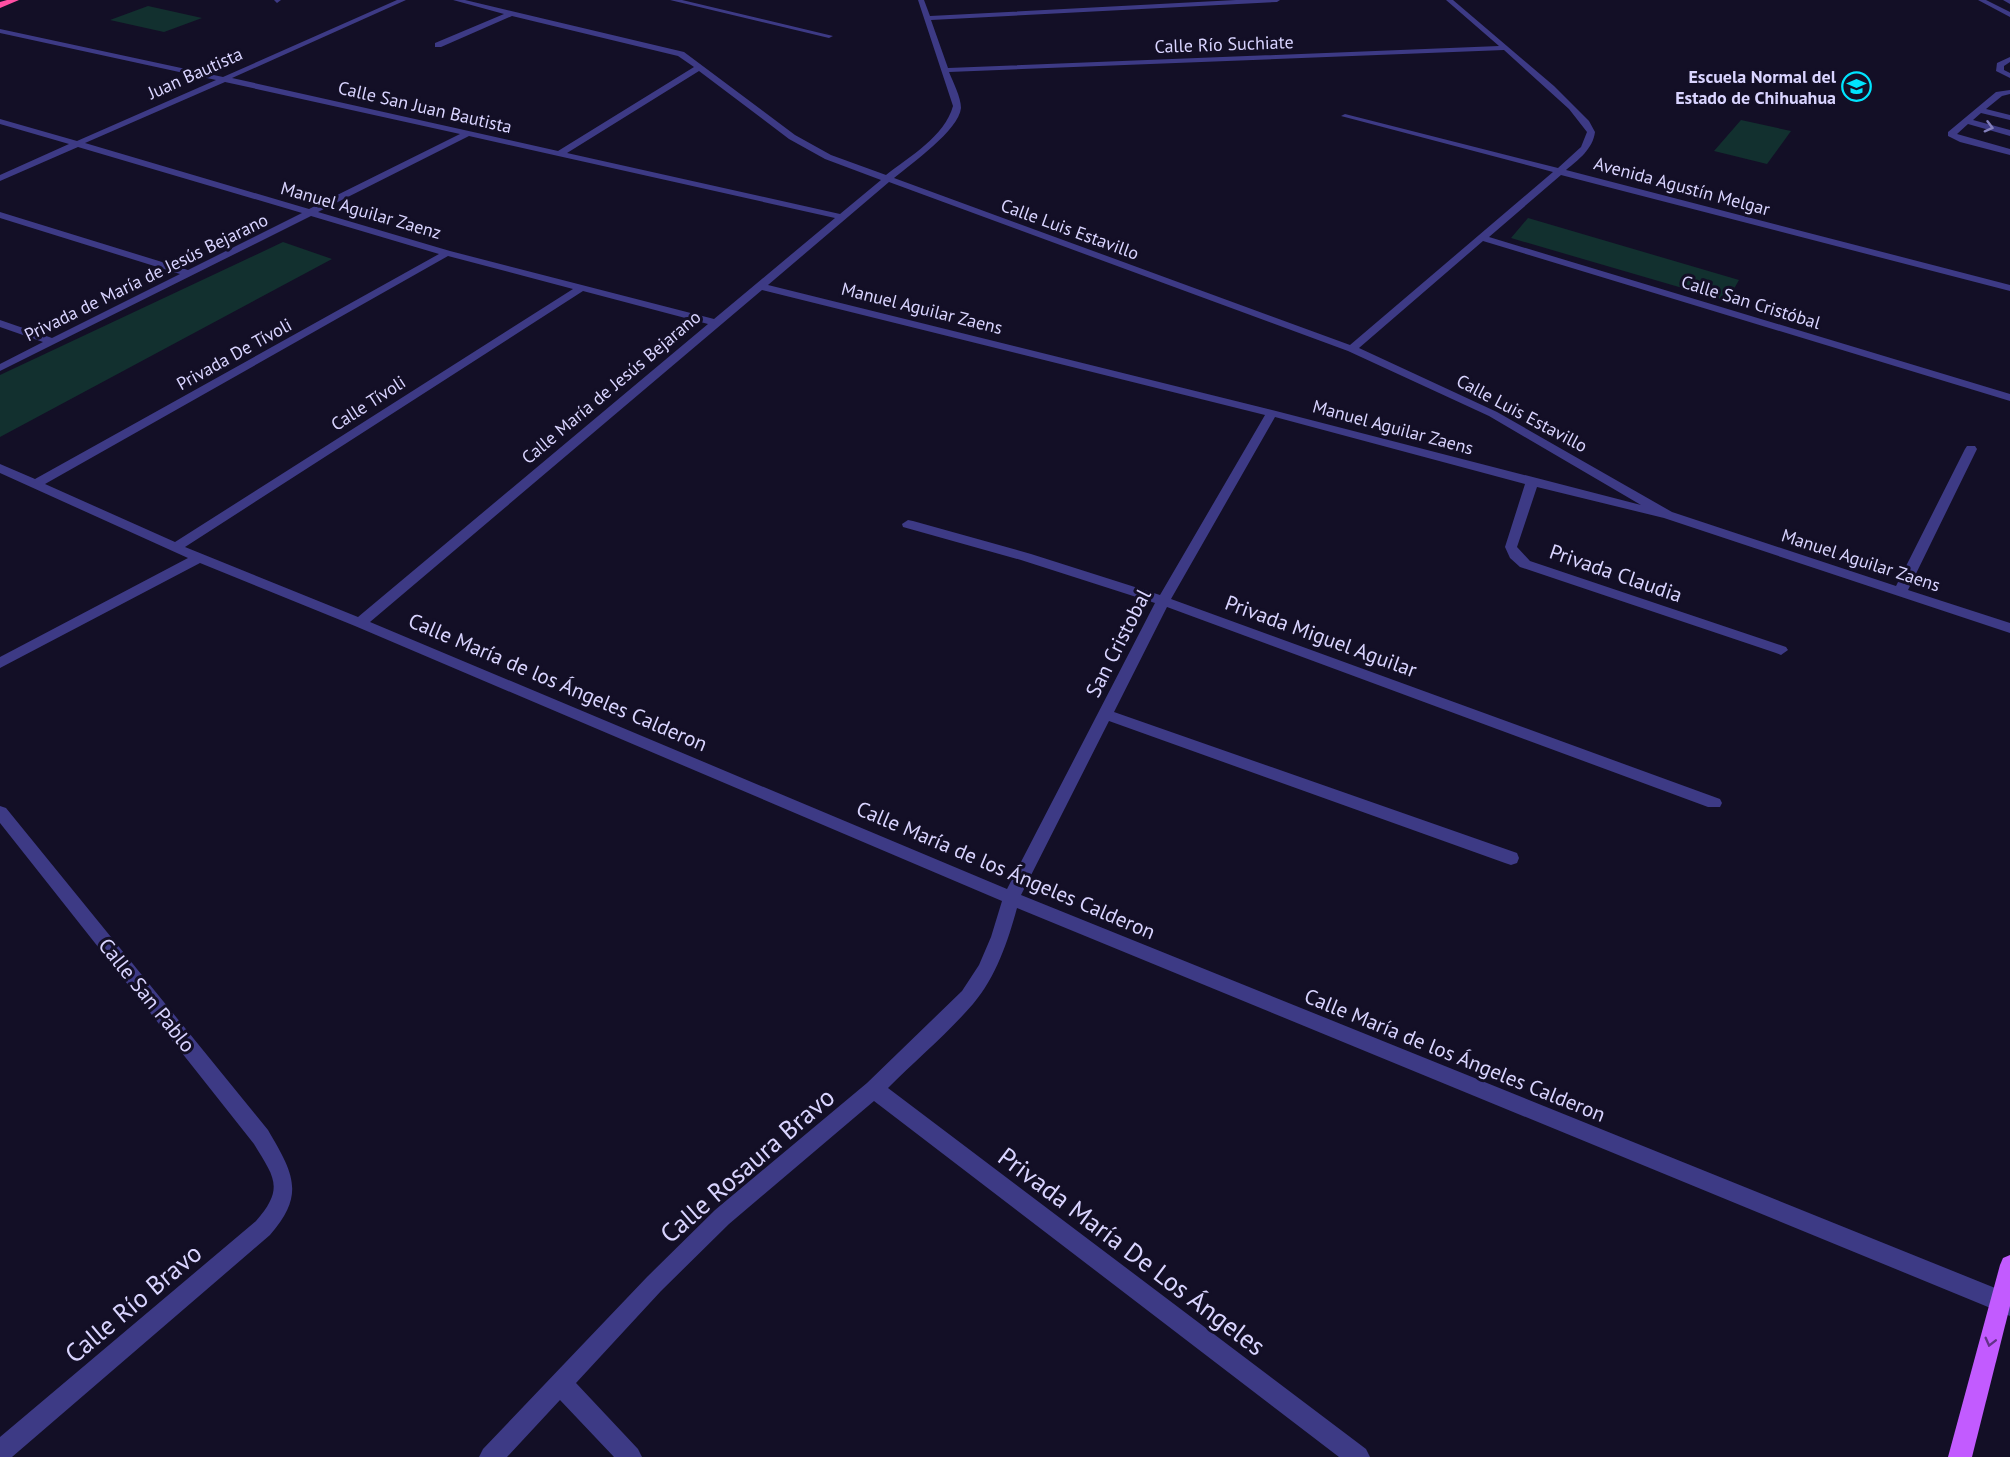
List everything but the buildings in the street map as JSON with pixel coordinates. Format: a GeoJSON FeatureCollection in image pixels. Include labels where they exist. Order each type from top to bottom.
{"type":"FeatureCollection","features":[{"type":"Feature","properties":{"kind":"highway"},"geometry":{"type":"LineString","coordinates":[[0,5],[15,0]]}},
{"type":"Feature","properties":{"kind":"main road"},"geometry":{"type":"LineString","coordinates":[[1960,1457],[2005,1303],[2010,1265]]}},
{"type":"Feature","properties":{"kind":"street","name":"Juan Bautista"},"geometry":{"type":"LineString","coordinates":[[0,178],[403,0]]}},
{"type":"Feature","properties":{"kind":"street","name":"Calle Luis Estavillo"},"geometry":{"type":"LineString","coordinates":[[456,0],[681,54],[812,149],[1352,349],[1493,414],[1668,515]]}},
{"type":"Feature","properties":{"kind":"street"},"geometry":{"type":"LineString","coordinates":[[673,0],[830,36]]}},
{"type":"Feature","properties":{"kind":"street"},"geometry":{"type":"LineString","coordinates":[[927,18],[1277,0]]}},
{"type":"Feature","properties":{"kind":"street"},"geometry":{"type":"LineString","coordinates":[[1352,349],[1560,171],[1584,149],[1592,134],[1590,126],[1572,106],[1449,0]]}},
{"type":"Feature","properties":{"kind":"street"},"geometry":{"type":"LineString","coordinates":[[1980,0],[2010,15]]}},
{"type":"Feature","properties":{"kind":"street"},"geometry":{"type":"LineString","coordinates":[[919,1],[944,70]]}},
{"type":"Feature","properties":{"kind":"street"},"geometry":{"type":"LineString","coordinates":[[438,45],[512,13]]}},
{"type":"Feature","properties":{"kind":"street","name":"Calle San Juan Bautista"},"geometry":{"type":"LineString","coordinates":[[0,31],[842,217]]}},
{"type":"Feature","properties":{"kind":"street","name":"Calle Río Suchiate"},"geometry":{"type":"LineString","coordinates":[[944,70],[1504,48]]}},
{"type":"Feature","properties":{"kind":"street"},"geometry":{"type":"LineString","coordinates":[[2010,59],[2000,65],[2000,71],[2010,76]]}},
{"type":"Feature","properties":{"kind":"street"},"geometry":{"type":"LineString","coordinates":[[559,154],[700,67]]}},
{"type":"Feature","properties":{"kind":"street","name":"Calle María de Jesús Bejarano"},"geometry":{"type":"LineString","coordinates":[[360,623],[930,143],[955,115],[957,106],[944,70]]}},
{"type":"Feature","properties":{"kind":"street"},"geometry":{"type":"LineString","coordinates":[[2010,92],[1999,94],[1952,135],[2010,152]]}},
{"type":"Feature","properties":{"kind":"street"},"geometry":{"type":"LineString","coordinates":[[1993,99],[2010,104]]}},
{"type":"Feature","properties":{"kind":"street"},"geometry":{"type":"LineString","coordinates":[[1980,110],[2010,118]]}},
{"type":"Feature","properties":{"kind":"street","name":"Avenida Agustín Melgar"},"geometry":{"type":"LineString","coordinates":[[1345,116],[2010,288]]}},
{"type":"Feature","properties":{"kind":"street","name":"Manuel Aguilar Zaenz"},"geometry":{"type":"LineString","coordinates":[[0,121],[447,253],[716,323]]}},
{"type":"Feature","properties":{"kind":"street"},"geometry":{"type":"LineString","coordinates":[[1967,121],[2010,133]]}},
{"type":"Feature","properties":{"kind":"street","name":"Privada de María de Jesús Bejarano"},"geometry":{"type":"LineString","coordinates":[[0,368],[466,134]]}},
{"type":"Feature","properties":{"kind":"street"},"geometry":{"type":"LineString","coordinates":[[0,214],[190,274]]}},
{"type":"Feature","properties":{"kind":"street","name":"Calle San Cristóbal"},"geometry":{"type":"LineString","coordinates":[[1482,238],[2010,398]]}},
{"type":"Feature","properties":{"kind":"street","name":"Privada De Tívoli"},"geometry":{"type":"LineString","coordinates":[[36,484],[447,253]]}},
{"type":"Feature","properties":{"kind":"street","name":"Manuel Aguilar Zaens"},"geometry":{"type":"LineString","coordinates":[[760,286],[1272,413],[1532,482],[1668,515],[2010,628]]}},
{"type":"Feature","properties":{"kind":"street","name":"Calle Tívoli"},"geometry":{"type":"LineString","coordinates":[[176,547],[580,289]]}},
{"type":"Feature","properties":{"kind":"street"},"geometry":{"type":"LineString","coordinates":[[0,323],[53,342]]}},
{"type":"Feature","properties":{"kind":"street","name":"San Cristobal"},"geometry":{"type":"LineString","coordinates":[[1011,898],[1163,601],[1272,413]]}},
{"type":"Feature","properties":{"kind":"street"},"geometry":{"type":"LineString","coordinates":[[1900,592],[1971,449]]}},
{"type":"Feature","properties":{"kind":"street","name":"Calle María de los Ángeles Calderon"},"geometry":{"type":"LineString","coordinates":[[0,468],[200,558],[360,623],[1011,898],[2005,1303]]}},
{"type":"Feature","properties":{"kind":"street","name":"Privada Claudia"},"geometry":{"type":"LineString","coordinates":[[1532,482],[1511,547],[1515,555],[1525,564],[1780,650]]}},
{"type":"Feature","properties":{"kind":"street","name":"Privada Miguel Aguilar"},"geometry":{"type":"LineString","coordinates":[[908,524],[1026,557],[1163,601],[1714,803]]}},
{"type":"Feature","properties":{"kind":"street"},"geometry":{"type":"LineString","coordinates":[[0,663],[200,558]]}},
{"type":"Feature","properties":{"kind":"street"},"geometry":{"type":"LineString","coordinates":[[1104,714],[1511,858]]}},
{"type":"Feature","properties":{"kind":"street","name":"Calle San Pablo"},"geometry":{"type":"LineString","coordinates":[[0,812],[261,1137],[279,1168],[284,1184]]}},
{"type":"Feature","properties":{"kind":"street","name":"Calle Rosaura Bravo"},"geometry":{"type":"LineString","coordinates":[[491,1457],[654,1284],[722,1217],[874,1089],[968,997],[987,969],[1000,937],[1011,898]]}},
{"type":"Feature","properties":{"kind":"street","name":"Privada María De Los Ángeles"},"geometry":{"type":"LineString","coordinates":[[874,1089],[1358,1457]]}},
{"type":"Feature","properties":{"kind":"street","name":"Calle Río Bravo"},"geometry":{"type":"LineString","coordinates":[[0,1452],[279,1213],[284,1198],[284,1184]]}},
{"type":"Feature","properties":{"kind":"street"},"geometry":{"type":"LineString","coordinates":[[561,1384],[630,1457]]}},
{"type":"Feature","properties":{"kind":"green space"},"geometry":{"type":"Polygon","coordinates":[[[148,6],[202,18],[164,32],[110,20],[148,6]]]}},
{"type":"Feature","properties":{"kind":"green space"},"geometry":{"type":"Polygon","coordinates":[[[1741,120],[1791,131],[1767,164],[1714,151],[1741,120]]]}},
{"type":"Feature","properties":{"kind":"green space"},"geometry":{"type":"Polygon","coordinates":[[[1528,218],[1739,280],[1727,301],[1511,238],[1528,218]]]}},
{"type":"Feature","properties":{"kind":"green space"},"geometry":{"type":"Polygon","coordinates":[[[283,242],[332,259],[0,437],[0,375],[283,242]]]}},
{"type":"Feature","properties":{"kind":"place","name":"Escuela Normal del Estado de Chihuahua"},"geometry":{"type":"Point","coordinates":[1857,86]}}]}
